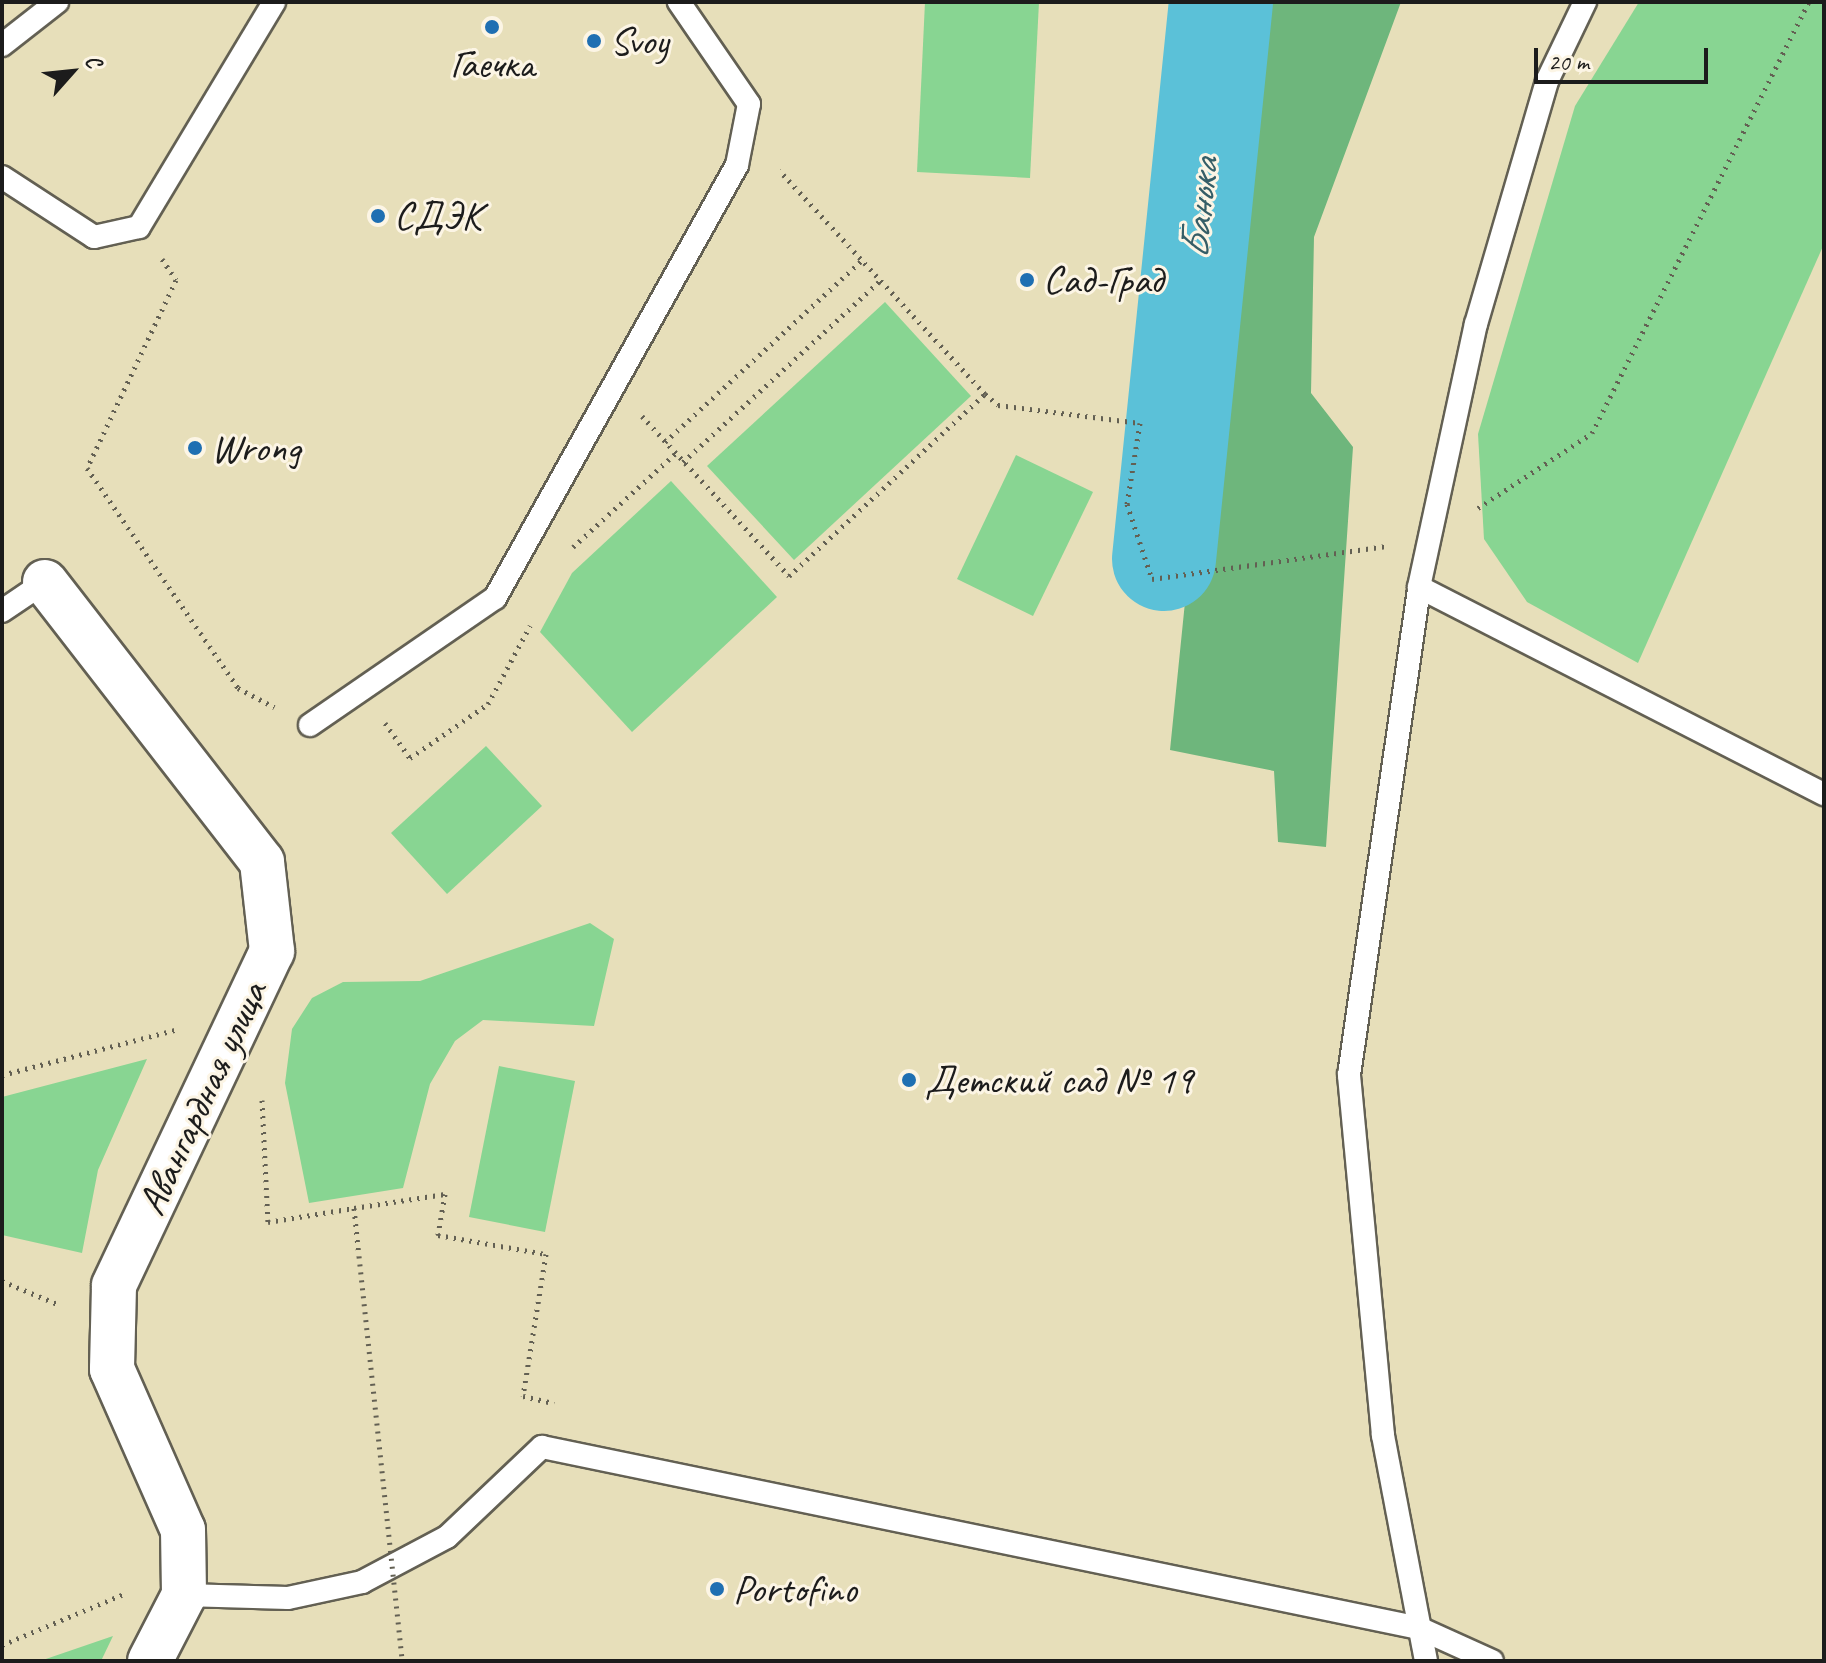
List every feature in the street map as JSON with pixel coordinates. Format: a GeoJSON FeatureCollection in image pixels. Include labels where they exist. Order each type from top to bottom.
{"type":"FeatureCollection","features":[{"type":"Feature","properties":{"kind":"street","name":"Авангардная улица"},"geometry":{"type":"LineString","coordinates":[[45,582],[262,862],[272,951],[114,1286],[112,1369],[183,1530],[184,1582],[150,1661]]}},
{"type":"Feature","properties":{"kind":"lane"},"geometry":{"type":"LineString","coordinates":[[2,45],[57,2]]}},
{"type":"Feature","properties":{"kind":"lane"},"geometry":{"type":"LineString","coordinates":[[2,177],[94,237],[139,227],[274,2]]}},
{"type":"Feature","properties":{"kind":"lane"},"geometry":{"type":"LineString","coordinates":[[310,725],[495,598],[740,153],[749,104],[679,2]]}},
{"type":"Feature","properties":{"kind":"lane"},"geometry":{"type":"LineString","coordinates":[[1426,1661],[1383,1435],[1349,1075],[1419,587],[1476,324],[1547,81],[1585,2]]}},
{"type":"Feature","properties":{"kind":"lane"},"geometry":{"type":"LineString","coordinates":[[2,611],[45,582]]}},
{"type":"Feature","properties":{"kind":"lane"},"geometry":{"type":"LineString","coordinates":[[1419,587],[1824,794]]}},
{"type":"Feature","properties":{"kind":"lane"},"geometry":{"type":"LineString","coordinates":[[184,1582],[288,1598],[362,1582],[447,1537],[542,1447],[1419,1628],[1492,1661]]}},
{"type":"Feature","properties":{"kind":"path"},"geometry":{"type":"LineString","coordinates":[[740,153],[768,158],[998,405],[1140,423],[1127,504],[1152,579],[1429,540],[1592,433],[1809,2]]}},
{"type":"Feature","properties":{"kind":"path"},"geometry":{"type":"LineString","coordinates":[[139,227],[176,280],[87,468],[238,688],[310,725]]}},
{"type":"Feature","properties":{"kind":"path"},"geometry":{"type":"LineString","coordinates":[[665,442],[862,260]]}},
{"type":"Feature","properties":{"kind":"path"},"geometry":{"type":"LineString","coordinates":[[683,462],[881,280]]}},
{"type":"Feature","properties":{"kind":"path"},"geometry":{"type":"LineString","coordinates":[[614,386],[789,576],[985,394]]}},
{"type":"Feature","properties":{"kind":"path"},"geometry":{"type":"LineString","coordinates":[[2,1075],[239,1021],[259,1040],[268,1222],[445,1194],[438,1235],[546,1254],[523,1396],[562,1405]]}},
{"type":"Feature","properties":{"kind":"path"},"geometry":{"type":"LineString","coordinates":[[354,1208],[402,1661]]}},
{"type":"Feature","properties":{"kind":"path"},"geometry":{"type":"LineString","coordinates":[[2,1645],[184,1582]]}},
{"type":"Feature","properties":{"kind":"green space"},"geometry":{"type":"Polygon","coordinates":[[[925,2],[1039,2],[1030,178],[917,172],[925,2]]]}},
{"type":"Feature","properties":{"kind":"green space"},"geometry":{"type":"Polygon","coordinates":[[[1191,2],[1401,2],[1314,237],[1311,393],[1353,447],[1326,847],[1278,842],[1274,771],[1170,750],[1229,168],[1180,33],[1191,2]]]}},
{"type":"Feature","properties":{"kind":"green space"},"geometry":{"type":"Polygon","coordinates":[[[1639,2],[1824,2],[1824,244],[1638,663],[1527,602],[1484,539],[1478,434],[1575,106],[1639,2]]]}},
{"type":"Feature","properties":{"kind":"green space"},"geometry":{"type":"Polygon","coordinates":[[[885,302],[971,396],[794,560],[707,466],[885,302]]]}},
{"type":"Feature","properties":{"kind":"green space"},"geometry":{"type":"Polygon","coordinates":[[[1016,455],[1093,492],[1033,616],[957,579],[1016,455]]]}},
{"type":"Feature","properties":{"kind":"green space"},"geometry":{"type":"Polygon","coordinates":[[[671,481],[777,597],[632,732],[540,632],[572,573],[671,481]]]}},
{"type":"Feature","properties":{"kind":"green space"},"geometry":{"type":"Polygon","coordinates":[[[486,746],[542,806],[447,894],[391,833],[486,746]]]}},
{"type":"Feature","properties":{"kind":"green space"},"geometry":{"type":"Polygon","coordinates":[[[590,923],[614,939],[594,1026],[483,1020],[455,1041],[430,1084],[403,1188],[309,1203],[285,1083],[292,1029],[312,998],[343,982],[420,981],[590,923]]]}},
{"type":"Feature","properties":{"kind":"green space"},"geometry":{"type":"Polygon","coordinates":[[[147,1059],[98,1170],[82,1253],[2,1235],[2,1097],[147,1059]]]}},
{"type":"Feature","properties":{"kind":"green space"},"geometry":{"type":"Polygon","coordinates":[[[499,1066],[575,1081],[545,1232],[469,1217],[499,1066]]]}},
{"type":"Feature","properties":{"kind":"green space"},"geometry":{"type":"Polygon","coordinates":[[[113,1636],[101,1661],[40,1661],[113,1636]]]}},
{"type":"Feature","properties":{"kind":"waterway","name":"Банька"},"geometry":{"type":"LineString","coordinates":[[1164,559],[1221,2]]}},
{"type":"Feature","properties":{"kind":"place","name":"Гаечка"},"geometry":{"type":"Point","coordinates":[492,27]}},
{"type":"Feature","properties":{"kind":"place","name":"Svoy"},"geometry":{"type":"Point","coordinates":[594,41]}},
{"type":"Feature","properties":{"kind":"place","name":"СДЭК"},"geometry":{"type":"Point","coordinates":[378,216]}},
{"type":"Feature","properties":{"kind":"place","name":"Сад-Град"},"geometry":{"type":"Point","coordinates":[1027,280]}},
{"type":"Feature","properties":{"kind":"place","name":"Wrong"},"geometry":{"type":"Point","coordinates":[195,448]}},
{"type":"Feature","properties":{"kind":"place","name":"Детский сад № 19"},"geometry":{"type":"Point","coordinates":[909,1080]}},
{"type":"Feature","properties":{"kind":"place","name":"Portofino"},"geometry":{"type":"Point","coordinates":[717,1589]}}]}
